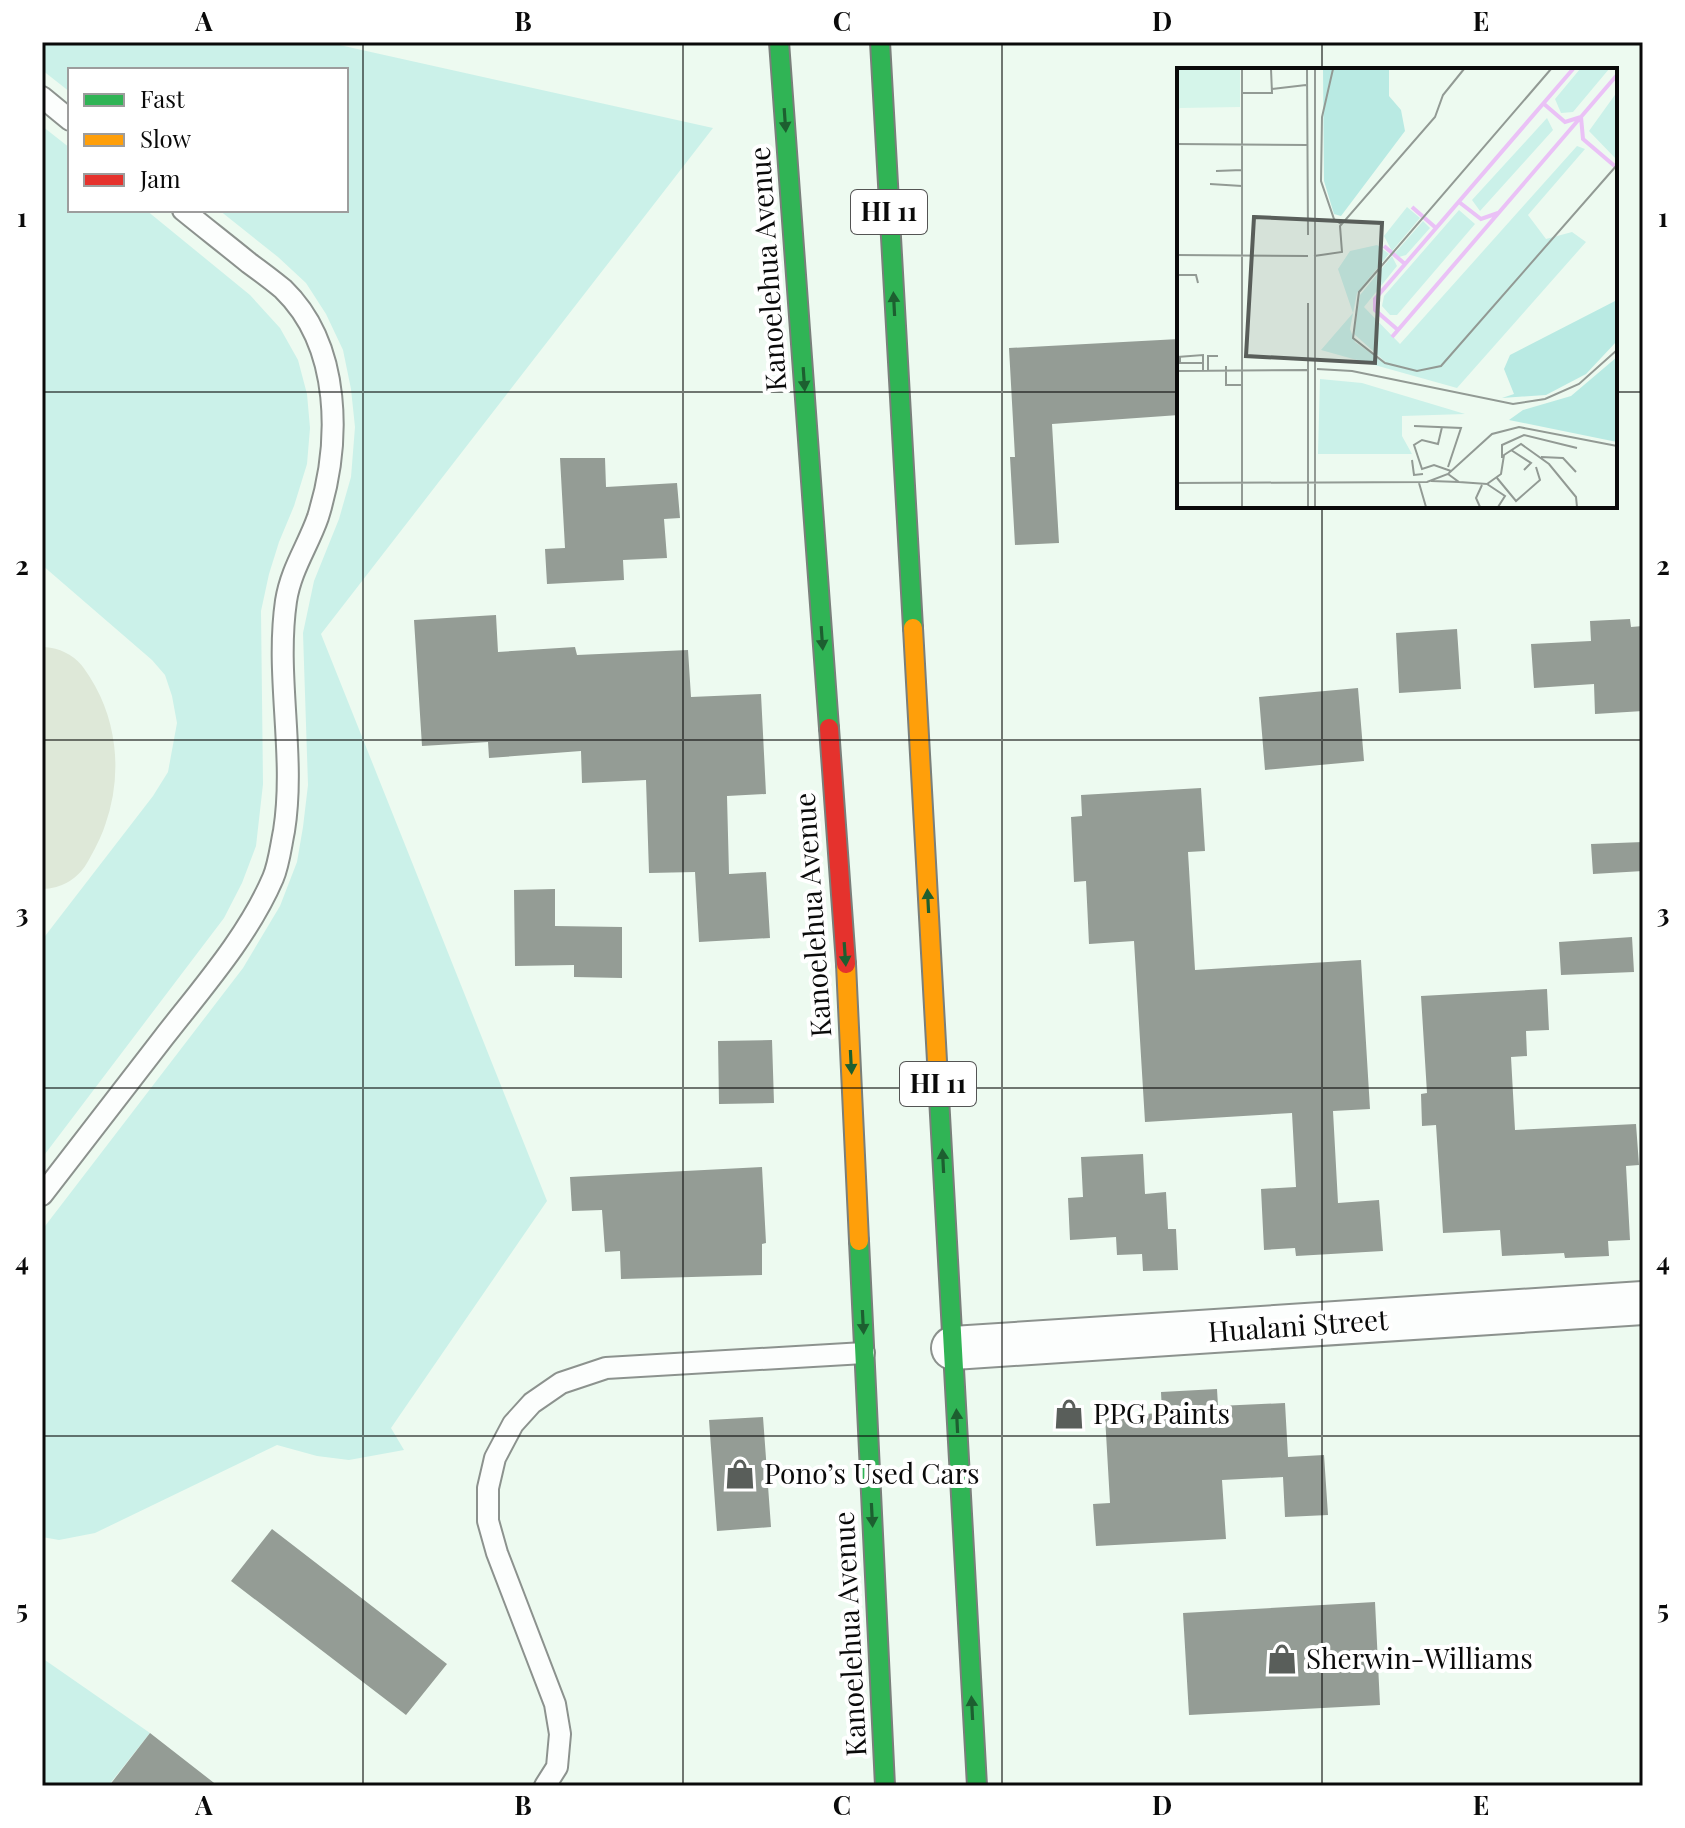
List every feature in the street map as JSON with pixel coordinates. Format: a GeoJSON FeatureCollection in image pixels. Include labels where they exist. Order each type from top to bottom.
{"type":"FeatureCollection","features":[{"type":"Feature","properties":{"kind":"highway","name":"Kanoelehua Avenue"},"geometry":{"type":"LineString","coordinates":[[779,42],[846,968],[885,1786]]}},
{"type":"Feature","properties":{"kind":"highway","name":"HI 11"},"geometry":{"type":"LineString","coordinates":[[880,42],[977,1786]]}},
{"type":"Feature","properties":{"kind":"street","name":"Hualani Street"},"geometry":{"type":"LineString","coordinates":[[953,1348],[1643,1303]]}},
{"type":"Feature","properties":{"kind":"lane"},"geometry":{"type":"LineString","coordinates":[[42,97],[68,118]]}},
{"type":"Feature","properties":{"kind":"lane"},"geometry":{"type":"LineString","coordinates":[[42,1195],[222,962],[253,917],[275,875],[284,828],[287,780],[284,620],[289,583],[317,517],[332,450],[333,410],[327,371],[315,337],[302,313],[283,290],[186,212]]}},
{"type":"Feature","properties":{"kind":"lane"},"geometry":{"type":"LineString","coordinates":[[545,1786],[557,1767],[560,1734],[555,1704],[497,1553],[488,1521],[488,1488],[495,1458],[513,1424],[532,1403],[561,1383],[606,1368],[864,1353]]}},
{"type":"Feature","properties":{"kind":"shaded area"},"geometry":{"type":"Polygon","coordinates":[[[42,42],[326,42],[713,128],[321,634],[547,1201],[391,1428],[404,1450],[349,1460],[317,1456],[277,1445],[95,1533],[59,1540],[42,1537],[42,1230],[243,968],[280,906],[297,862],[308,785],[303,633],[314,581],[339,519],[351,477],[355,427],[343,350],[326,314],[306,283],[222,212],[348,212],[348,68],[68,68],[68,90],[42,70],[42,42]]]}},
{"type":"Feature","properties":{"kind":"shaded area"},"geometry":{"type":"Polygon","coordinates":[[[42,126],[68,146],[68,212],[148,212],[250,295],[280,328],[298,360],[307,394],[310,428],[307,464],[279,542],[261,611],[263,784],[256,846],[224,918],[42,1158],[42,940],[168,772],[177,723],[165,675],[152,660],[42,565],[42,126]]]}},
{"type":"Feature","properties":{"kind":"shaded area"},"geometry":{"type":"Polygon","coordinates":[[[42,1658],[150,1733],[108,1786],[42,1786],[42,1658]]]}},
{"type":"Feature","properties":{"kind":"building"},"geometry":{"type":"Polygon","coordinates":[[[1177,339],[1177,415],[1052,424],[1059,543],[1015,545],[1010,457],[1015,457],[1009,348],[1177,339]]]}},
{"type":"Feature","properties":{"kind":"building"},"geometry":{"type":"Polygon","coordinates":[[[560,458],[605,458],[606,487],[677,483],[680,518],[664,519],[667,558],[623,560],[624,580],[547,584],[545,549],[565,548],[560,458]]]}},
{"type":"Feature","properties":{"kind":"building"},"geometry":{"type":"Polygon","coordinates":[[[496,615],[498,652],[575,647],[577,655],[688,650],[691,697],[761,694],[766,794],[727,796],[729,874],[766,872],[770,938],[699,942],[695,872],[649,873],[646,780],[582,783],[581,751],[489,758],[488,742],[422,746],[414,620],[496,615]]]}},
{"type":"Feature","properties":{"kind":"building"},"geometry":{"type":"Polygon","coordinates":[[[1630,619],[1631,627],[1643,626],[1643,711],[1595,714],[1594,684],[1534,688],[1531,644],[1591,641],[1590,621],[1630,619]]]}},
{"type":"Feature","properties":{"kind":"building"},"geometry":{"type":"Polygon","coordinates":[[[1457,629],[1461,689],[1399,693],[1396,633],[1457,629]]]}},
{"type":"Feature","properties":{"kind":"building"},"geometry":{"type":"Polygon","coordinates":[[[1358,688],[1364,761],[1265,770],[1259,697],[1358,688]]]}},
{"type":"Feature","properties":{"kind":"building"},"geometry":{"type":"Polygon","coordinates":[[[1201,788],[1205,851],[1188,852],[1195,970],[1361,960],[1370,1109],[1333,1111],[1338,1203],[1379,1200],[1383,1251],[1296,1256],[1295,1248],[1264,1250],[1261,1189],[1296,1187],[1292,1113],[1145,1122],[1134,941],[1089,944],[1086,881],[1074,882],[1071,817],[1082,816],[1081,795],[1201,788]]]}},
{"type":"Feature","properties":{"kind":"building"},"geometry":{"type":"Polygon","coordinates":[[[1643,842],[1643,871],[1593,874],[1591,844],[1643,842]]]}},
{"type":"Feature","properties":{"kind":"building"},"geometry":{"type":"Polygon","coordinates":[[[555,889],[555,926],[622,927],[622,978],[574,977],[574,965],[515,966],[514,890],[555,889]]]}},
{"type":"Feature","properties":{"kind":"building"},"geometry":{"type":"Polygon","coordinates":[[[1632,937],[1634,972],[1561,975],[1559,942],[1632,937]]]}},
{"type":"Feature","properties":{"kind":"building"},"geometry":{"type":"Polygon","coordinates":[[[1547,989],[1549,1030],[1526,1031],[1527,1056],[1511,1057],[1515,1130],[1636,1124],[1639,1165],[1626,1166],[1630,1240],[1608,1241],[1609,1256],[1565,1258],[1564,1253],[1502,1256],[1500,1230],[1443,1233],[1436,1125],[1422,1126],[1421,1094],[1427,1093],[1421,996],[1547,989]]]}},
{"type":"Feature","properties":{"kind":"building"},"geometry":{"type":"Polygon","coordinates":[[[772,1040],[774,1103],[719,1104],[718,1041],[772,1040]]]}},
{"type":"Feature","properties":{"kind":"building"},"geometry":{"type":"Polygon","coordinates":[[[1143,1154],[1145,1194],[1166,1192],[1168,1229],[1176,1229],[1178,1270],[1143,1271],[1142,1254],[1117,1255],[1116,1237],[1070,1240],[1068,1198],[1083,1197],[1081,1157],[1143,1154]]]}},
{"type":"Feature","properties":{"kind":"building"},"geometry":{"type":"Polygon","coordinates":[[[762,1167],[766,1243],[762,1244],[762,1275],[621,1279],[620,1251],[605,1252],[602,1210],[572,1211],[570,1177],[762,1167]]]}},
{"type":"Feature","properties":{"kind":"building"},"geometry":{"type":"Polygon","coordinates":[[[1217,1389],[1218,1406],[1285,1403],[1288,1457],[1324,1455],[1328,1515],[1285,1517],[1283,1477],[1222,1480],[1226,1539],[1096,1546],[1093,1504],[1110,1503],[1105,1416],[1162,1413],[1161,1392],[1217,1389]]]}},
{"type":"Feature","properties":{"kind":"building","name":"Pono’s Used Cars"},"geometry":{"type":"Polygon","coordinates":[[[763,1417],[771,1527],[717,1531],[709,1420],[763,1417]]]}},
{"type":"Feature","properties":{"kind":"building"},"geometry":{"type":"Polygon","coordinates":[[[272,1529],[447,1664],[406,1715],[231,1581],[272,1529]]]}},
{"type":"Feature","properties":{"kind":"building","name":"Sherwin-Williams"},"geometry":{"type":"Polygon","coordinates":[[[1375,1602],[1380,1705],[1189,1715],[1183,1613],[1375,1602]]]}},
{"type":"Feature","properties":{"kind":"building"},"geometry":{"type":"Polygon","coordinates":[[[150,1733],[218,1786],[109,1786],[150,1733]]]}},
{"type":"Feature","properties":{"kind":"taxiway"},"geometry":{"type":"LineString","coordinates":[[42,699],[56,724],[63,766],[56,808],[42,837]]}},
{"type":"Feature","properties":{"kind":"traffic: fast"},"geometry":{"type":"LineString","coordinates":[[779,42],[829,728]]}},
{"type":"Feature","properties":{"kind":"traffic: fast"},"geometry":{"type":"LineString","coordinates":[[880,42],[913,628]]}},
{"type":"Feature","properties":{"kind":"traffic: fast"},"geometry":{"type":"LineString","coordinates":[[939,1097],[977,1786]]}},
{"type":"Feature","properties":{"kind":"traffic: fast"},"geometry":{"type":"LineString","coordinates":[[859,1241],[885,1786]]}},
{"type":"Feature","properties":{"kind":"traffic: slow"},"geometry":{"type":"LineString","coordinates":[[913,628],[939,1097]]}},
{"type":"Feature","properties":{"kind":"traffic: slow"},"geometry":{"type":"LineString","coordinates":[[846,964],[859,1241]]}},
{"type":"Feature","properties":{"kind":"traffic: jam"},"geometry":{"type":"LineString","coordinates":[[829,728],[846,964]]}},
{"type":"Feature","properties":{"kind":"place","name":"PPG Paints"},"geometry":{"type":"Point","coordinates":[1069,1414]}},
{"type":"Feature","properties":{"kind":"place","name":"Pono’s Used Cars"},"geometry":{"type":"Point","coordinates":[740,1474]}},
{"type":"Feature","properties":{"kind":"place","name":"Sherwin-Williams"},"geometry":{"type":"Point","coordinates":[1282,1659]}}]}
